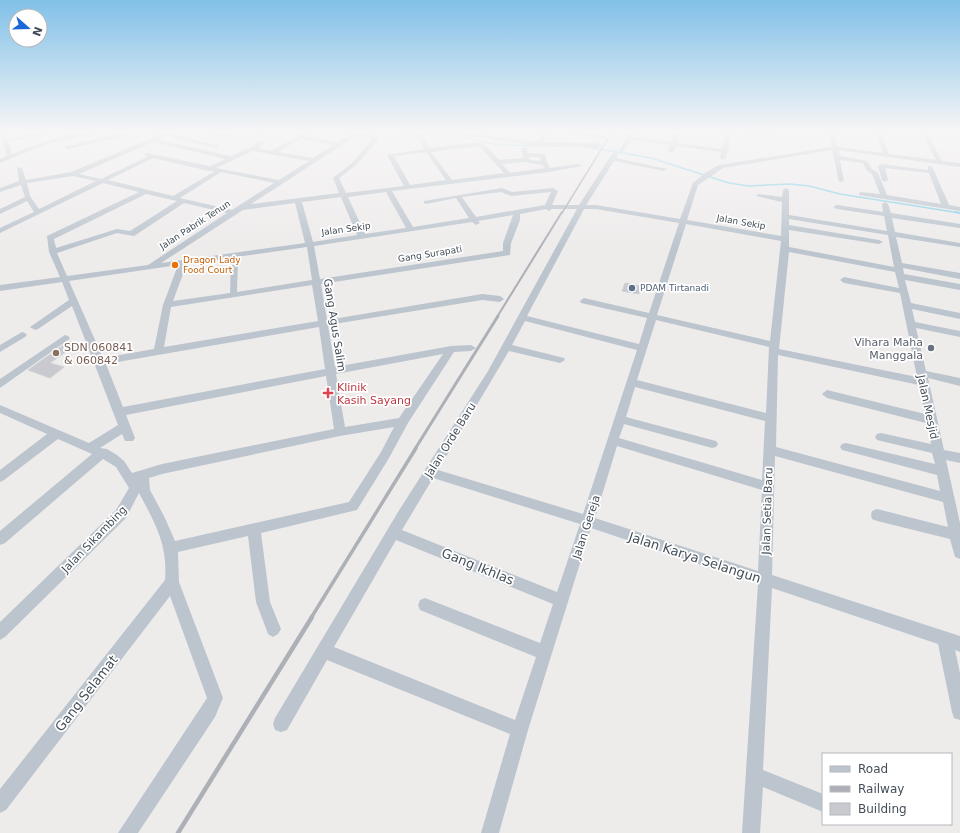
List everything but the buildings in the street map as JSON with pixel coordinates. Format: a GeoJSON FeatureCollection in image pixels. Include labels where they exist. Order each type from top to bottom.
{"type":"FeatureCollection","features":[{"type":"Feature","properties":{"kind":"street"},"geometry":{"type":"LineString","coordinates":[[20,171],[29,198],[38,212]]}},
{"type":"Feature","properties":{"kind":"street"},"geometry":{"type":"LineString","coordinates":[[0,190],[23,182],[73,174],[81,171]]}},
{"type":"Feature","properties":{"kind":"street"},"geometry":{"type":"LineString","coordinates":[[0,231],[123,171]]}},
{"type":"Feature","properties":{"kind":"street"},"geometry":{"type":"LineString","coordinates":[[174,198],[219,171],[278,182]]}},
{"type":"Feature","properties":{"kind":"street","name":"Jalan Pabrik Tenun"},"geometry":{"type":"LineString","coordinates":[[148,269],[296,171]]}},
{"type":"Feature","properties":{"kind":"street"},"geometry":{"type":"LineString","coordinates":[[345,171],[336,178],[362,237]]}},
{"type":"Feature","properties":{"kind":"street"},"geometry":{"type":"LineString","coordinates":[[399,171],[408,187]]}},
{"type":"Feature","properties":{"kind":"street"},"geometry":{"type":"LineString","coordinates":[[442,171],[450,182]]}},
{"type":"Feature","properties":{"kind":"street"},"geometry":{"type":"LineString","coordinates":[[506,171],[510,175]]}},
{"type":"Feature","properties":{"kind":"street"},"geometry":{"type":"LineString","coordinates":[[238,208],[542,171]]}},
{"type":"Feature","properties":{"kind":"street","name":"Jalan Orde Baru"},"geometry":{"type":"LineString","coordinates":[[281,724],[394,532],[507,347],[581,208],[606,171]]}},
{"type":"Feature","properties":{"kind":"street","name":"Jalan Gereja"},"geometry":{"type":"LineString","coordinates":[[490,833],[520,730],[620,419],[633,383],[652,318],[687,223],[695,184],[713,171]]}},
{"type":"Feature","properties":{"kind":"street"},"geometry":{"type":"LineString","coordinates":[[840,171],[841,181]]}},
{"type":"Feature","properties":{"kind":"street"},"geometry":{"type":"LineString","coordinates":[[871,171],[875,173],[886,200]]}},
{"type":"Feature","properties":{"kind":"street"},"geometry":{"type":"LineString","coordinates":[[882,171],[886,200]]}},
{"type":"Feature","properties":{"kind":"street"},"geometry":{"type":"LineString","coordinates":[[922,171],[932,172],[946,207]]}},
{"type":"Feature","properties":{"kind":"street"},"geometry":{"type":"LineString","coordinates":[[73,174],[232,212]]}},
{"type":"Feature","properties":{"kind":"street"},"geometry":{"type":"LineString","coordinates":[[388,189],[410,230]]}},
{"type":"Feature","properties":{"kind":"street"},"geometry":{"type":"LineString","coordinates":[[426,202],[502,190],[510,194],[555,190],[548,208]]}},
{"type":"Feature","properties":{"kind":"street"},"geometry":{"type":"LineString","coordinates":[[0,539],[98,450],[126,432],[100,362],[53,252],[50,238],[146,191]]}},
{"type":"Feature","properties":{"kind":"street"},"geometry":{"type":"LineString","coordinates":[[861,194],[886,200],[960,209]]}},
{"type":"Feature","properties":{"kind":"street","name":"Jalan Setia Baru"},"geometry":{"type":"LineString","coordinates":[[751,833],[765,580],[774,348],[785,244],[786,195],[759,196]]}},
{"type":"Feature","properties":{"kind":"street"},"geometry":{"type":"LineString","coordinates":[[458,196],[475,221]]}},
{"type":"Feature","properties":{"kind":"street"},"geometry":{"type":"LineString","coordinates":[[0,212],[29,198]]}},
{"type":"Feature","properties":{"kind":"street"},"geometry":{"type":"LineString","coordinates":[[53,252],[117,231],[131,234],[184,200]]}},
{"type":"Feature","properties":{"kind":"street","name":"Jalan Mesjid"},"geometry":{"type":"LineString","coordinates":[[886,200],[890,233],[899,270],[902,291],[960,553]]}},
{"type":"Feature","properties":{"kind":"street","name":"Gang Agus Salim"},"geometry":{"type":"LineString","coordinates":[[298,201],[311,246],[340,432]]}},
{"type":"Feature","properties":{"kind":"street"},"geometry":{"type":"LineString","coordinates":[[837,207],[960,226]]}},
{"type":"Feature","properties":{"kind":"street","name":"Jalan Sekip"},"geometry":{"type":"LineString","coordinates":[[148,269],[234,259],[362,237],[517,215],[548,208]]}},
{"type":"Feature","properties":{"kind":"street","name":"Jalan Sekip"},"geometry":{"type":"LineString","coordinates":[[0,288],[65,281],[311,246],[475,221],[548,208],[581,208],[687,223],[899,270]]}},
{"type":"Feature","properties":{"kind":"street","name":"Gang Surapati"},"geometry":{"type":"LineString","coordinates":[[317,281],[507,253],[506,244],[517,222],[517,215]]}},
{"type":"Feature","properties":{"kind":"street"},"geometry":{"type":"LineString","coordinates":[[791,217],[960,245]]}},
{"type":"Feature","properties":{"kind":"street"},"geometry":{"type":"LineString","coordinates":[[785,227],[879,242]]}},
{"type":"Feature","properties":{"kind":"street"},"geometry":{"type":"LineString","coordinates":[[233,291],[234,259]]}},
{"type":"Feature","properties":{"kind":"street"},"geometry":{"type":"LineString","coordinates":[[159,350],[167,305],[182,266]]}},
{"type":"Feature","properties":{"kind":"street"},"geometry":{"type":"LineString","coordinates":[[899,270],[960,276]]}},
{"type":"Feature","properties":{"kind":"street"},"geometry":{"type":"LineString","coordinates":[[899,270],[960,287]]}},
{"type":"Feature","properties":{"kind":"street"},"geometry":{"type":"LineString","coordinates":[[844,280],[902,291]]}},
{"type":"Feature","properties":{"kind":"street","name":"Jalan Sekip"},"geometry":{"type":"LineString","coordinates":[[0,293],[65,281]]}},
{"type":"Feature","properties":{"kind":"street"},"geometry":{"type":"LineString","coordinates":[[167,305],[317,281]]}},
{"type":"Feature","properties":{"kind":"street"},"geometry":{"type":"LineString","coordinates":[[100,362],[159,350],[482,296],[500,299]]}},
{"type":"Feature","properties":{"kind":"street"},"geometry":{"type":"LineString","coordinates":[[35,327],[74,301]]}},
{"type":"Feature","properties":{"kind":"street"},"geometry":{"type":"LineString","coordinates":[[584,301],[774,348],[922,378],[960,382]]}},
{"type":"Feature","properties":{"kind":"street"},"geometry":{"type":"LineString","coordinates":[[906,305],[960,316]]}},
{"type":"Feature","properties":{"kind":"street"},"geometry":{"type":"LineString","coordinates":[[523,318],[644,348]]}},
{"type":"Feature","properties":{"kind":"street"},"geometry":{"type":"LineString","coordinates":[[910,324],[960,334]]}},
{"type":"Feature","properties":{"kind":"street"},"geometry":{"type":"LineString","coordinates":[[0,349],[22,335]]}},
{"type":"Feature","properties":{"kind":"street"},"geometry":{"type":"LineString","coordinates":[[0,384],[65,338]]}},
{"type":"Feature","properties":{"kind":"street"},"geometry":{"type":"LineString","coordinates":[[507,347],[560,360]]}},
{"type":"Feature","properties":{"kind":"street"},"geometry":{"type":"LineString","coordinates":[[119,412],[330,371],[451,349],[470,348]]}},
{"type":"Feature","properties":{"kind":"street"},"geometry":{"type":"LineString","coordinates":[[171,548],[354,506],[404,421],[451,349]]}},
{"type":"Feature","properties":{"kind":"street"},"geometry":{"type":"LineString","coordinates":[[633,383],[771,418]]}},
{"type":"Feature","properties":{"kind":"street"},"geometry":{"type":"LineString","coordinates":[[827,394],[931,420]]}},
{"type":"Feature","properties":{"kind":"street"},"geometry":{"type":"LineString","coordinates":[[0,409],[98,450],[120,464],[130,479],[340,432],[404,421]]}},
{"type":"Feature","properties":{"kind":"street"},"geometry":{"type":"LineString","coordinates":[[620,419],[712,444]]}},
{"type":"Feature","properties":{"kind":"street"},"geometry":{"type":"LineString","coordinates":[[0,477],[57,433]]}},
{"type":"Feature","properties":{"kind":"street"},"geometry":{"type":"LineString","coordinates":[[881,437],[960,458]]}},
{"type":"Feature","properties":{"kind":"street"},"geometry":{"type":"LineString","coordinates":[[614,441],[768,487]]}},
{"type":"Feature","properties":{"kind":"street"},"geometry":{"type":"LineString","coordinates":[[846,447],[942,471]]}},
{"type":"Feature","properties":{"kind":"street"},"geometry":{"type":"LineString","coordinates":[[770,450],[948,498]]}},
{"type":"Feature","properties":{"kind":"street","name":"Jalan Karya Selangun"},"geometry":{"type":"LineString","coordinates":[[430,472],[588,521],[960,644]]}},
{"type":"Feature","properties":{"kind":"street"},"geometry":{"type":"LineString","coordinates":[[127,833],[209,711],[213,704],[214,692],[172,582],[173,566],[171,548],[158,516],[144,490],[143,475]]}},
{"type":"Feature","properties":{"kind":"street","name":"Jalan Sikambing"},"geometry":{"type":"LineString","coordinates":[[0,632],[122,514],[135,490],[130,479]]}},
{"type":"Feature","properties":{"kind":"street"},"geometry":{"type":"LineString","coordinates":[[877,516],[957,536]]}},
{"type":"Feature","properties":{"kind":"street"},"geometry":{"type":"LineString","coordinates":[[254,528],[263,602],[273,629]]}},
{"type":"Feature","properties":{"kind":"street","name":"Gang Ikhlas"},"geometry":{"type":"LineString","coordinates":[[394,532],[562,601]]}},
{"type":"Feature","properties":{"kind":"street","name":"Gang Selamat"},"geometry":{"type":"LineString","coordinates":[[0,804],[172,582]]}},
{"type":"Feature","properties":{"kind":"street"},"geometry":{"type":"LineString","coordinates":[[425,605],[546,653]]}},
{"type":"Feature","properties":{"kind":"street"},"geometry":{"type":"LineString","coordinates":[[945,639],[960,712]]}},
{"type":"Feature","properties":{"kind":"street"},"geometry":{"type":"LineString","coordinates":[[324,651],[520,730]]}},
{"type":"Feature","properties":{"kind":"street"},"geometry":{"type":"LineString","coordinates":[[754,775],[822,803]]}},
{"type":"Feature","properties":{"kind":"waterway"},"geometry":{"type":"LineString","coordinates":[[691,171],[729,183],[748,186],[790,184],[809,186],[840,194],[960,213],[956,212]]}},
{"type":"Feature","properties":{"kind":"railway"},"geometry":{"type":"LineString","coordinates":[[562,213],[588,171]]}},
{"type":"Feature","properties":{"kind":"railway"},"geometry":{"type":"LineString","coordinates":[[497,317],[562,212]]}},
{"type":"Feature","properties":{"kind":"railway"},"geometry":{"type":"LineString","coordinates":[[415,449],[498,316]]}},
{"type":"Feature","properties":{"kind":"railway"},"geometry":{"type":"LineString","coordinates":[[311,618],[416,448]]}},
{"type":"Feature","properties":{"kind":"railway"},"geometry":{"type":"LineString","coordinates":[[178,833],[312,617]]}},
{"type":"Feature","properties":{"kind":"place","name":"Dragon Lady Food Court"},"geometry":{"type":"Point","coordinates":[175,265]}},
{"type":"Feature","properties":{"kind":"place","name":"PDAM Tirtanadi"},"geometry":{"type":"Point","coordinates":[632,288]}},
{"type":"Feature","properties":{"kind":"place","name":"Vihara Maha Manggala"},"geometry":{"type":"Point","coordinates":[931,348]}},
{"type":"Feature","properties":{"kind":"place","name":"SDN 060841 & 060842"},"geometry":{"type":"Point","coordinates":[56,353]}},
{"type":"Feature","properties":{"kind":"place","name":"Klinik Kasih Sayang"},"geometry":{"type":"Point","coordinates":[328,393]}}]}
